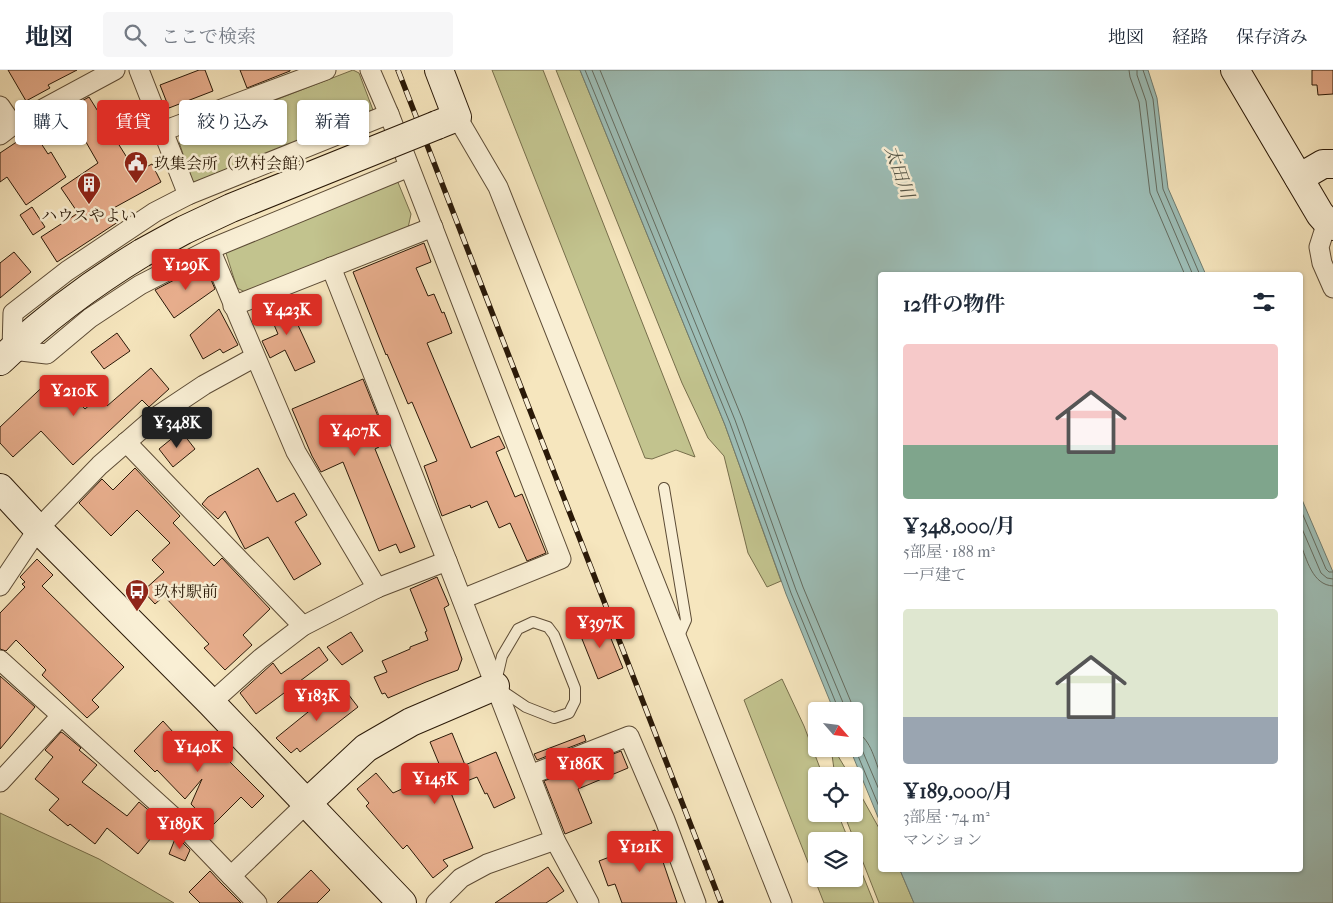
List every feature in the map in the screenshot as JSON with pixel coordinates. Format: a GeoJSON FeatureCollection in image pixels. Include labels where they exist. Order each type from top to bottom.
{"type":"FeatureCollection","features":[{"type":"Feature","properties":{"kind":"street"},"geometry":{"type":"LineString","coordinates":[[0,106],[6,130],[114,70]]}},
{"type":"Feature","properties":{"kind":"street"},"geometry":{"type":"LineString","coordinates":[[140,70],[152,100]]}},
{"type":"Feature","properties":{"kind":"street"},"geometry":{"type":"LineString","coordinates":[[169,128],[326,70]]}},
{"type":"Feature","properties":{"kind":"street"},"geometry":{"type":"LineString","coordinates":[[370,70],[389,114],[561,558],[462,599]]}},
{"type":"Feature","properties":{"kind":"street"},"geometry":{"type":"LineString","coordinates":[[439,70],[447,121],[498,188],[782,903]]}},
{"type":"Feature","properties":{"kind":"street"},"geometry":{"type":"LineString","coordinates":[[1235,70],[1320,214],[1330,224],[1319,247],[1322,263],[1333,288]]}},
{"type":"Feature","properties":{"kind":"street"},"geometry":{"type":"LineString","coordinates":[[6,356],[13,313],[67,271],[155,212],[188,195],[389,114]]}},
{"type":"Feature","properties":{"kind":"street"},"geometry":{"type":"LineString","coordinates":[[6,356],[64,306],[108,273],[184,230],[231,208],[447,121]]}},
{"type":"Feature","properties":{"kind":"street"},"geometry":{"type":"LineString","coordinates":[[169,145],[188,195]]}},
{"type":"Feature","properties":{"kind":"street"},"geometry":{"type":"LineString","coordinates":[[1299,178],[1323,164],[1333,164]]}},
{"type":"Feature","properties":{"kind":"street"},"geometry":{"type":"LineString","coordinates":[[6,356],[47,354],[90,318],[133,289],[210,249],[409,167]]}},
{"type":"Feature","properties":{"kind":"street"},"geometry":{"type":"LineString","coordinates":[[234,306],[433,227]]}},
{"type":"Feature","properties":{"kind":"street"},"geometry":{"type":"LineString","coordinates":[[210,249],[296,452],[377,588]]}},
{"type":"Feature","properties":{"kind":"street"},"geometry":{"type":"LineString","coordinates":[[331,267],[555,840],[589,903]]}},
{"type":"Feature","properties":{"kind":"street"},"geometry":{"type":"LineString","coordinates":[[0,586],[38,529],[100,465],[153,419],[204,385],[255,357]]}},
{"type":"Feature","properties":{"kind":"street"},"geometry":{"type":"LineString","coordinates":[[126,442],[303,626]]}},
{"type":"Feature","properties":{"kind":"street"},"geometry":{"type":"LineString","coordinates":[[0,488],[38,529],[211,702],[402,903]]}},
{"type":"Feature","properties":{"kind":"street"},"geometry":{"type":"LineString","coordinates":[[211,702],[260,659],[303,626],[377,588],[447,561]]}},
{"type":"Feature","properties":{"kind":"street"},"geometry":{"type":"LineString","coordinates":[[0,660],[180,824],[257,903]]}},
{"type":"Feature","properties":{"kind":"street"},"geometry":{"type":"LineString","coordinates":[[231,876],[366,748],[411,722],[495,686]]}},
{"type":"Feature","properties":{"kind":"street"},"geometry":{"type":"LineString","coordinates":[[0,782],[61,716]]}},
{"type":"Feature","properties":{"kind":"street"},"geometry":{"type":"LineString","coordinates":[[530,776],[629,736],[665,820],[696,903]]}},
{"type":"Feature","properties":{"kind":"street"},"geometry":{"type":"LineString","coordinates":[[436,903],[461,878],[487,864],[555,840]]}},
{"type":"Feature","properties":{"kind":"lane"},"geometry":{"type":"LineString","coordinates":[[664,488],[686,620],[677,640]]}},
{"type":"Feature","properties":{"kind":"lane"},"geometry":{"type":"LineString","coordinates":[[533,622],[548,627],[554,635],[575,688],[575,701],[569,713],[554,718],[526,707],[495,686],[502,656],[518,629],[533,622]]}},
{"type":"Feature","properties":{"kind":"green space"},"geometry":{"type":"Polygon","coordinates":[[[353,70],[359,73],[373,110],[369,112],[369,100],[297,100],[297,141],[193,184],[180,145],[287,145],[287,100],[275,100],[353,70]]]}},
{"type":"Feature","properties":{"kind":"green space"},"geometry":{"type":"Polygon","coordinates":[[[492,70],[543,70],[695,457],[676,450],[652,459],[645,458],[492,70]]]}},
{"type":"Feature","properties":{"kind":"green space"},"geometry":{"type":"Polygon","coordinates":[[[556,70],[580,70],[725,425],[781,581],[767,587],[748,553],[724,456],[708,438],[682,383],[556,70]]]}},
{"type":"Feature","properties":{"kind":"green space"},"geometry":{"type":"Polygon","coordinates":[[[397,180],[411,214],[408,228],[245,292],[237,288],[226,253],[228,248],[397,180]]]}},
{"type":"Feature","properties":{"kind":"green space"},"geometry":{"type":"Polygon","coordinates":[[[782,679],[804,726],[808,737],[808,758],[816,758],[820,767],[808,767],[808,822],[841,822],[845,832],[808,832],[808,862],[744,700],[782,679]]]}},
{"type":"Feature","properties":{"kind":"green space"},"geometry":{"type":"Polygon","coordinates":[[[832,758],[839,758],[845,767],[834,767],[832,758]]]}},
{"type":"Feature","properties":{"kind":"green space"},"geometry":{"type":"Polygon","coordinates":[[[863,799],[878,826],[878,872],[901,872],[914,903],[879,903],[863,862],[863,832],[851,832],[847,822],[863,822],[863,799]]]}},
{"type":"Feature","properties":{"kind":"green space"},"geometry":{"type":"Polygon","coordinates":[[[0,813],[99,859],[174,903],[0,903],[0,813]]]}},
{"type":"Feature","properties":{"kind":"green space"},"geometry":{"type":"Polygon","coordinates":[[[863,876],[874,903],[824,903],[818,887],[863,887],[863,876]]]}},
{"type":"Feature","properties":{"kind":"water","name":"太田川"},"geometry":{"type":"Polygon","coordinates":[[[580,70],[1148,70],[1157,98],[1168,188],[1205,272],[878,272],[878,817],[863,781],[863,767],[857,767],[854,758],[863,757],[863,702],[830,702],[786,594],[725,425],[580,70]]]}},
{"type":"Feature","properties":{"kind":"water"},"geometry":{"type":"Polygon","coordinates":[[[1303,502],[1333,572],[1333,903],[914,903],[901,872],[1303,872],[1303,502]]]}},
{"type":"Feature","properties":{"kind":"building"},"geometry":{"type":"Polygon","coordinates":[[[8,70],[77,70],[48,85],[50,88],[25,100],[8,70]]]}},
{"type":"Feature","properties":{"kind":"building"},"geometry":{"type":"Polygon","coordinates":[[[199,70],[205,70],[213,91],[190,100],[179,100],[179,104],[169,108],[169,100],[166,100],[160,85],[199,70]]]}},
{"type":"Feature","properties":{"kind":"building"},"geometry":{"type":"Polygon","coordinates":[[[240,70],[290,70],[290,71],[247,88],[240,70]]]}},
{"type":"Feature","properties":{"kind":"building"},"geometry":{"type":"Polygon","coordinates":[[[1312,70],[1333,70],[1333,94],[1318,95],[1317,85],[1312,85],[1312,70]]]}},
{"type":"Feature","properties":{"kind":"building"},"geometry":{"type":"Polygon","coordinates":[[[89,97],[97,110],[97,145],[119,145],[136,172],[152,164],[161,182],[110,210],[118,222],[57,262],[41,237],[78,213],[61,188],[98,163],[87,144],[87,100],[84,100],[89,97]]]}},
{"type":"Feature","properties":{"kind":"building"},"geometry":{"type":"Polygon","coordinates":[[[15,143],[15,145],[42,145],[48,154],[51,152],[66,177],[26,205],[7,177],[0,182],[0,153],[15,143]]]}},
{"type":"Feature","properties":{"kind":"building"},"geometry":{"type":"Polygon","coordinates":[[[32,207],[45,227],[33,235],[20,215],[32,207]]]}},
{"type":"Feature","properties":{"kind":"building"},"geometry":{"type":"Polygon","coordinates":[[[424,243],[431,262],[416,268],[428,296],[434,294],[442,313],[444,312],[452,333],[427,343],[471,448],[499,436],[505,448],[496,452],[515,497],[522,494],[546,553],[527,561],[510,523],[499,528],[487,501],[471,508],[470,505],[442,516],[424,466],[437,461],[412,402],[408,404],[386,355],[353,272],[424,243]]]}},
{"type":"Feature","properties":{"kind":"building"},"geometry":{"type":"Polygon","coordinates":[[[14,252],[31,272],[0,298],[0,263],[14,252]]]}},
{"type":"Feature","properties":{"kind":"building"},"geometry":{"type":"Polygon","coordinates":[[[199,267],[202,271],[206,268],[215,289],[174,318],[155,290],[199,267]]]}},
{"type":"Feature","properties":{"kind":"building"},"geometry":{"type":"Polygon","coordinates":[[[285,297],[315,362],[295,371],[285,350],[270,358],[262,341],[278,334],[266,306],[285,297]]]}},
{"type":"Feature","properties":{"kind":"building"},"geometry":{"type":"Polygon","coordinates":[[[219,309],[238,345],[223,353],[220,349],[203,359],[190,335],[219,309]]]}},
{"type":"Feature","properties":{"kind":"building"},"geometry":{"type":"Polygon","coordinates":[[[117,333],[130,351],[104,369],[91,352],[117,333]]]}},
{"type":"Feature","properties":{"kind":"building"},"geometry":{"type":"Polygon","coordinates":[[[151,368],[169,389],[149,407],[142,400],[73,465],[41,431],[13,457],[0,443],[0,427],[54,376],[85,409],[99,397],[107,406],[151,368]]]}},
{"type":"Feature","properties":{"kind":"building"},"geometry":{"type":"Polygon","coordinates":[[[363,379],[381,424],[371,428],[379,447],[375,449],[415,547],[400,553],[396,544],[379,551],[343,462],[321,472],[292,409],[363,379]]]}},
{"type":"Feature","properties":{"kind":"building"},"geometry":{"type":"Polygon","coordinates":[[[181,431],[195,449],[173,467],[159,449],[181,431]]]}},
{"type":"Feature","properties":{"kind":"building"},"geometry":{"type":"Polygon","coordinates":[[[135,468],[180,516],[173,523],[214,566],[222,558],[270,609],[243,635],[252,645],[225,670],[204,648],[209,644],[164,596],[155,604],[143,591],[164,572],[152,560],[170,543],[137,510],[111,536],[79,503],[102,479],[113,490],[135,468]]]}},
{"type":"Feature","properties":{"kind":"building"},"geometry":{"type":"Polygon","coordinates":[[[258,468],[277,502],[294,493],[307,515],[295,522],[321,564],[294,580],[268,537],[245,549],[225,511],[218,519],[202,504],[208,497],[258,468]]]}},
{"type":"Feature","properties":{"kind":"building"},"geometry":{"type":"Polygon","coordinates":[[[37,559],[53,575],[42,586],[124,667],[92,700],[99,707],[87,718],[42,675],[46,670],[16,640],[6,651],[0,649],[0,613],[25,587],[22,584],[25,582],[20,577],[37,559]]]}},
{"type":"Feature","properties":{"kind":"building"},"geometry":{"type":"Polygon","coordinates":[[[437,577],[449,605],[444,608],[462,659],[458,670],[388,698],[385,693],[382,694],[374,677],[387,672],[382,661],[428,640],[425,632],[427,631],[410,589],[437,577]]]}},
{"type":"Feature","properties":{"kind":"building"},"geometry":{"type":"Polygon","coordinates":[[[603,619],[623,668],[598,679],[578,629],[603,619]]]}},
{"type":"Feature","properties":{"kind":"building"},"geometry":{"type":"Polygon","coordinates":[[[351,632],[363,651],[342,665],[327,647],[351,632]]]}},
{"type":"Feature","properties":{"kind":"building"},"geometry":{"type":"Polygon","coordinates":[[[319,647],[328,660],[256,714],[240,693],[273,663],[281,674],[319,647]]]}},
{"type":"Feature","properties":{"kind":"building"},"geometry":{"type":"Polygon","coordinates":[[[0,676],[35,707],[0,749],[0,676]]]}},
{"type":"Feature","properties":{"kind":"building"},"geometry":{"type":"Polygon","coordinates":[[[345,690],[358,707],[300,752],[297,748],[291,753],[276,738],[313,708],[311,705],[345,690]]]}},
{"type":"Feature","properties":{"kind":"building"},"geometry":{"type":"Polygon","coordinates":[[[163,721],[184,744],[189,739],[197,747],[206,738],[264,796],[252,808],[241,797],[212,826],[191,804],[202,779],[185,799],[157,770],[155,772],[134,751],[163,721]]]}},
{"type":"Feature","properties":{"kind":"building"},"geometry":{"type":"Polygon","coordinates":[[[61,732],[81,748],[79,750],[97,765],[82,782],[127,816],[139,802],[159,819],[155,823],[160,827],[138,854],[107,828],[95,844],[70,824],[68,826],[49,810],[59,799],[35,779],[53,757],[45,750],[61,732]]]}},
{"type":"Feature","properties":{"kind":"building"},"geometry":{"type":"Polygon","coordinates":[[[452,733],[465,765],[496,752],[515,798],[494,808],[477,777],[449,788],[473,848],[443,860],[448,866],[433,878],[407,845],[403,849],[366,806],[369,803],[357,789],[376,773],[393,793],[442,771],[430,742],[452,733]]]}},
{"type":"Feature","properties":{"kind":"building"},"geometry":{"type":"Polygon","coordinates":[[[584,735],[586,741],[537,760],[534,754],[584,735]]]}},
{"type":"Feature","properties":{"kind":"building"},"geometry":{"type":"Polygon","coordinates":[[[621,751],[628,768],[578,789],[592,823],[565,834],[544,781],[621,751]]]}},
{"type":"Feature","properties":{"kind":"building"},"geometry":{"type":"Polygon","coordinates":[[[655,830],[665,854],[661,856],[677,903],[622,903],[615,884],[608,886],[599,861],[641,845],[637,837],[655,830]]]}},
{"type":"Feature","properties":{"kind":"building"},"geometry":{"type":"Polygon","coordinates":[[[175,839],[183,843],[190,850],[185,861],[169,854],[175,839]]]}},
{"type":"Feature","properties":{"kind":"building"},"geometry":{"type":"Polygon","coordinates":[[[548,867],[564,891],[546,903],[495,903],[548,867]]]}},
{"type":"Feature","properties":{"kind":"building"},"geometry":{"type":"Polygon","coordinates":[[[311,870],[330,890],[317,903],[277,903],[311,870]]]}},
{"type":"Feature","properties":{"kind":"building"},"geometry":{"type":"Polygon","coordinates":[[[210,871],[241,903],[200,903],[189,892],[210,871]]]}},
{"type":"Feature","properties":{"kind":"railway"},"geometry":{"type":"LineString","coordinates":[[398,70],[721,903]]}},
{"type":"Feature","properties":{"kind":"place","name":"玖集会所（玖村会館）"},"geometry":{"type":"Point","coordinates":[136,184]}},
{"type":"Feature","properties":{"kind":"place","name":"ハウスやよい"},"geometry":{"type":"Point","coordinates":[89,205]}},
{"type":"Feature","properties":{"kind":"place","name":"玖村駅前"},"geometry":{"type":"Point","coordinates":[137,612]}}]}
